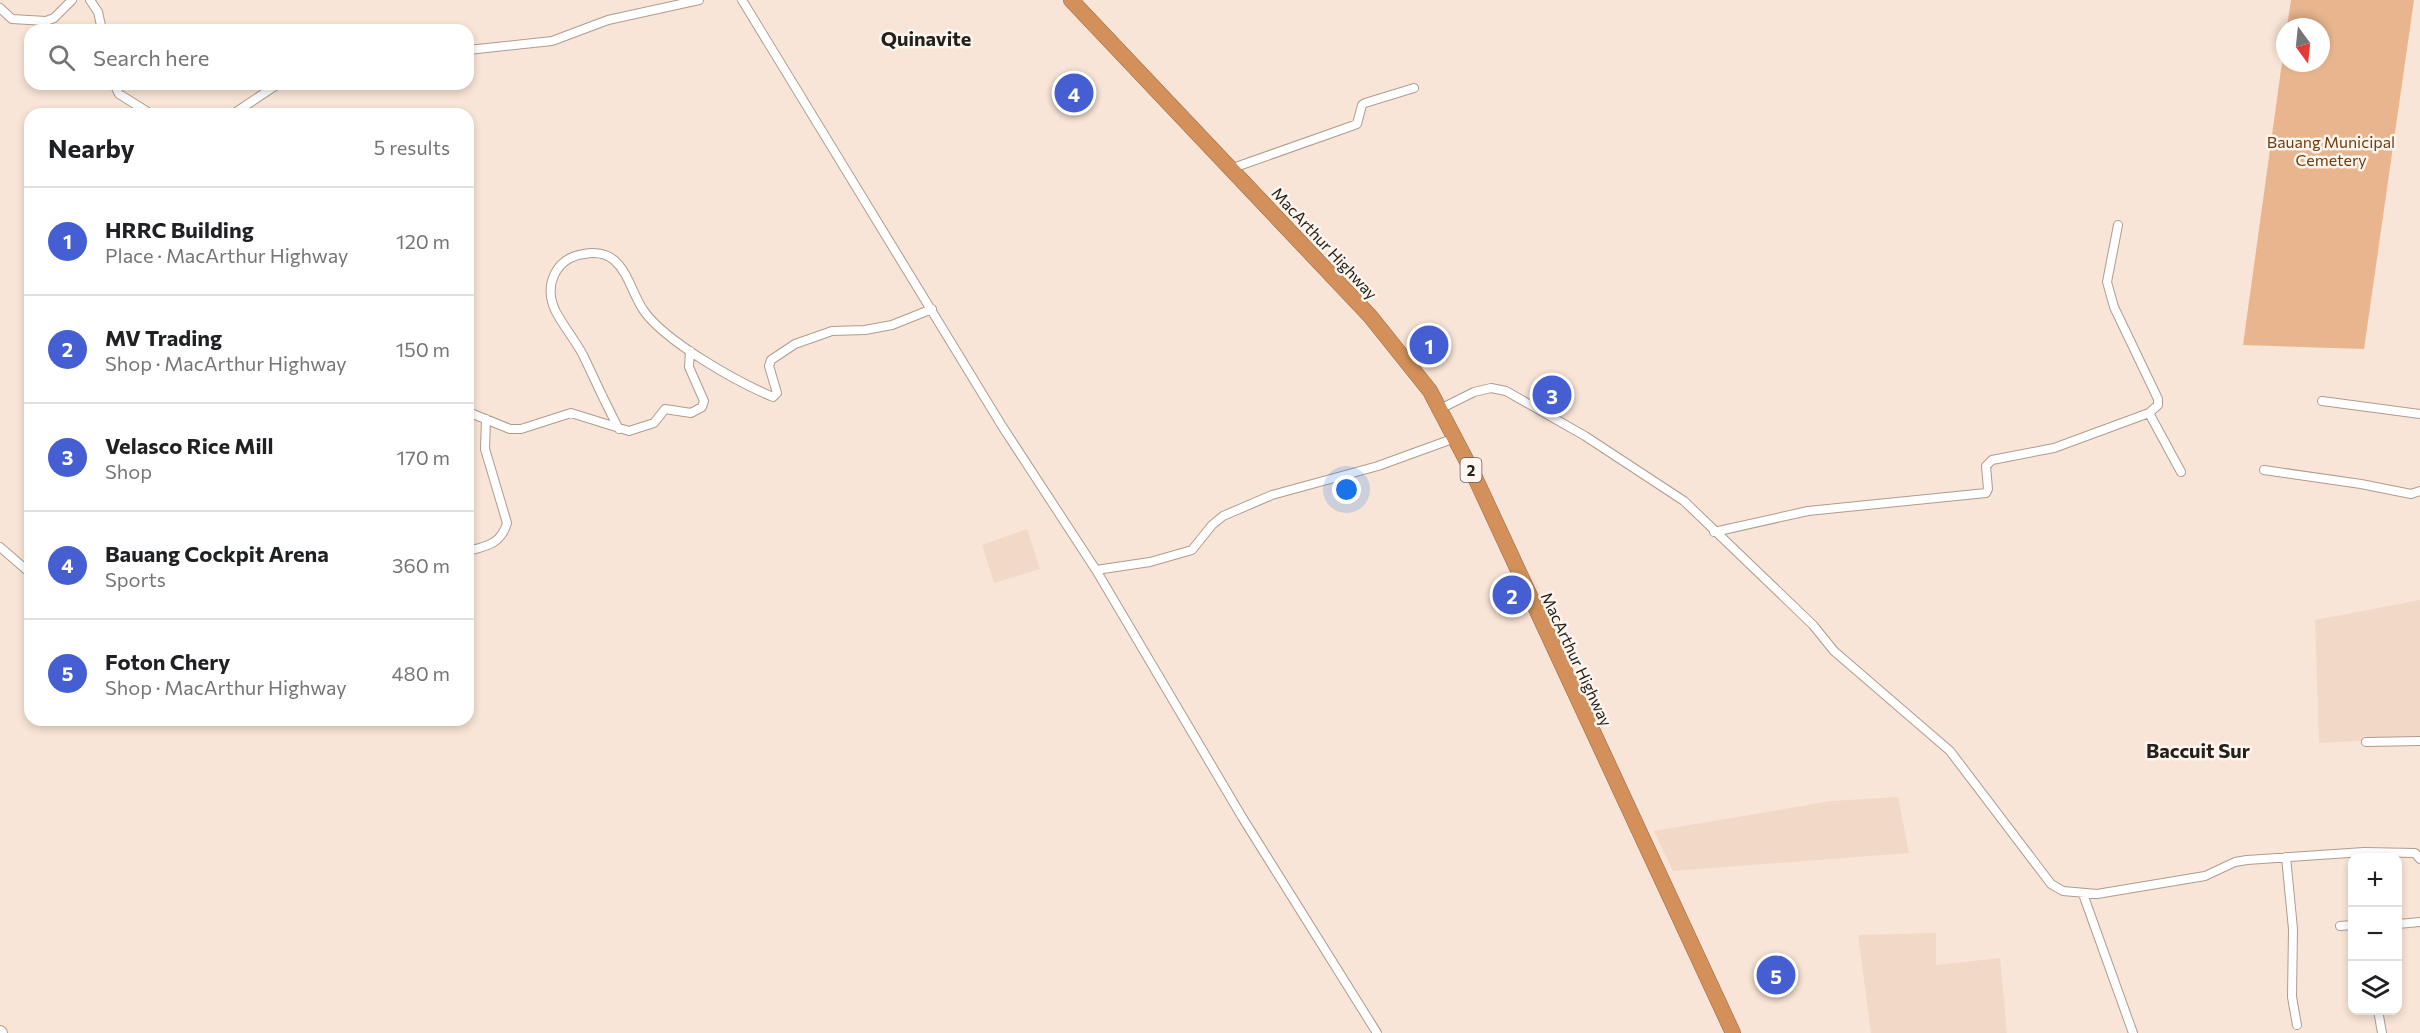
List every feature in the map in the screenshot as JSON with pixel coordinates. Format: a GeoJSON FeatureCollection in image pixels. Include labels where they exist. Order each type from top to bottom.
{"type":"FeatureCollection","features":[{"type":"Feature","properties":{"kind":"highway","name":"MacArthur Highway"},"geometry":{"type":"LineString","coordinates":[[1071,0],[1370,316],[1430,391],[1455,438],[1733,1033]]}},
{"type":"Feature","properties":{"kind":"street"},"geometry":{"type":"LineString","coordinates":[[0,8],[12,19],[46,21],[54,18],[72,0]]}},
{"type":"Feature","properties":{"kind":"street"},"geometry":{"type":"LineString","coordinates":[[90,0],[98,12],[101,24]]}},
{"type":"Feature","properties":{"kind":"street"},"geometry":{"type":"LineString","coordinates":[[474,49],[552,41],[615,18],[699,0]]}},
{"type":"Feature","properties":{"kind":"street"},"geometry":{"type":"LineString","coordinates":[[742,0],[1002,426],[1096,570],[1242,818],[1377,1033]]}},
{"type":"Feature","properties":{"kind":"street"},"geometry":{"type":"LineString","coordinates":[[1230,169],[1349,128],[1357,124],[1365,103],[1414,88]]}},
{"type":"Feature","properties":{"kind":"street"},"geometry":{"type":"LineString","coordinates":[[116,90],[118,94],[141,108]]}},
{"type":"Feature","properties":{"kind":"street"},"geometry":{"type":"LineString","coordinates":[[242,108],[269,90]]}},
{"type":"Feature","properties":{"kind":"street"},"geometry":{"type":"LineString","coordinates":[[1714,532],[1808,511],[1986,493],[1988,489],[1986,466],[1992,460],[2054,448],[2149,413],[2158,405],[2158,399],[2114,307],[2107,282],[2118,225]]}},
{"type":"Feature","properties":{"kind":"street"},"geometry":{"type":"LineString","coordinates":[[619,429],[579,348],[556,312],[552,289],[554,272],[560,263],[573,255],[602,254],[614,259],[650,319],[690,351],[775,397],[777,393],[769,366],[771,360],[795,344],[832,331],[865,330],[892,325],[932,309]]}},
{"type":"Feature","properties":{"kind":"street"},"geometry":{"type":"LineString","coordinates":[[474,414],[510,429],[521,429],[571,413],[629,431],[648,427],[665,409],[691,413],[702,407],[704,401],[689,367],[690,351]]}},
{"type":"Feature","properties":{"kind":"street"},"geometry":{"type":"LineString","coordinates":[[1440,409],[1474,392],[1491,388],[1506,391],[1585,436],[1684,501],[1813,625],[1834,651],[1950,751],[2051,884],[2063,891],[2083,894],[2191,879],[2205,876],[2235,862],[2286,857],[2394,852],[2415,854],[2420,859]]}},
{"type":"Feature","properties":{"kind":"street"},"geometry":{"type":"LineString","coordinates":[[2322,401],[2420,414]]}},
{"type":"Feature","properties":{"kind":"street"},"geometry":{"type":"LineString","coordinates":[[2149,413],[2181,472]]}},
{"type":"Feature","properties":{"kind":"street"},"geometry":{"type":"LineString","coordinates":[[474,549],[494,544],[505,532],[507,523],[485,449],[486,419]]}},
{"type":"Feature","properties":{"kind":"street"},"geometry":{"type":"LineString","coordinates":[[1096,570],[1150,562],[1192,550],[1223,516],[1272,495],[1378,466],[1455,438]]}},
{"type":"Feature","properties":{"kind":"street"},"geometry":{"type":"LineString","coordinates":[[2264,470],[2411,494],[2420,491]]}},
{"type":"Feature","properties":{"kind":"street"},"geometry":{"type":"LineString","coordinates":[[0,547],[24,568]]}},
{"type":"Feature","properties":{"kind":"street"},"geometry":{"type":"LineString","coordinates":[[2366,742],[2420,741]]}},
{"type":"Feature","properties":{"kind":"street"},"geometry":{"type":"LineString","coordinates":[[2286,857],[2294,942],[2292,997],[2297,1025]]}},
{"type":"Feature","properties":{"kind":"street"},"geometry":{"type":"LineString","coordinates":[[2083,894],[2133,1033]]}},
{"type":"Feature","properties":{"kind":"street"},"geometry":{"type":"LineString","coordinates":[[2402,924],[2420,922]]}},
{"type":"Feature","properties":{"kind":"street"},"geometry":{"type":"LineString","coordinates":[[2340,926],[2348,925]]}},
{"type":"Feature","properties":{"kind":"street"},"geometry":{"type":"LineString","coordinates":[[2379,1015],[2382,1033]]}},
{"type":"Feature","properties":{"kind":"shaded area"},"geometry":{"type":"Polygon","coordinates":[[[1027,529],[1040,569],[994,583],[982,545],[1027,529]]]}},
{"type":"Feature","properties":{"kind":"shaded area"},"geometry":{"type":"Polygon","coordinates":[[[2420,600],[2420,738],[2319,743],[2315,620],[2420,600]]]}},
{"type":"Feature","properties":{"kind":"shaded area"},"geometry":{"type":"Polygon","coordinates":[[[1898,797],[1909,853],[1673,871],[1654,831],[1831,801],[1898,797]]]}},
{"type":"Feature","properties":{"kind":"shaded area"},"geometry":{"type":"Polygon","coordinates":[[[1936,933],[1936,965],[2000,958],[2007,1033],[1871,1033],[1858,935],[1936,933]]]}},
{"type":"Feature","properties":{"kind":"green space","name":"Bauang Municipal Cemetery"},"geometry":{"type":"Polygon","coordinates":[[[2291,0],[2414,0],[2364,349],[2243,345],[2281,72],[2330,72],[2330,18],[2288,18],[2291,0]]]}},
{"type":"Feature","properties":{"kind":"place","name":"Bauang Cockpit Arena"},"geometry":{"type":"Point","coordinates":[1074,93]}},
{"type":"Feature","properties":{"kind":"place","name":"HRRC Building"},"geometry":{"type":"Point","coordinates":[1429,345]}},
{"type":"Feature","properties":{"kind":"place","name":"Velasco Rice Mill"},"geometry":{"type":"Point","coordinates":[1552,395]}},
{"type":"Feature","properties":{"kind":"place","name":"MV Trading"},"geometry":{"type":"Point","coordinates":[1512,595]}},
{"type":"Feature","properties":{"kind":"place","name":"Foton Chery"},"geometry":{"type":"Point","coordinates":[1776,975]}},
{"type":"Feature","properties":{"kind":"district","name":"Quinavite"},"geometry":{"type":"Point","coordinates":[926,38]}},
{"type":"Feature","properties":{"kind":"district","name":"Baccuit Sur"},"geometry":{"type":"Point","coordinates":[2198,750]}}]}
